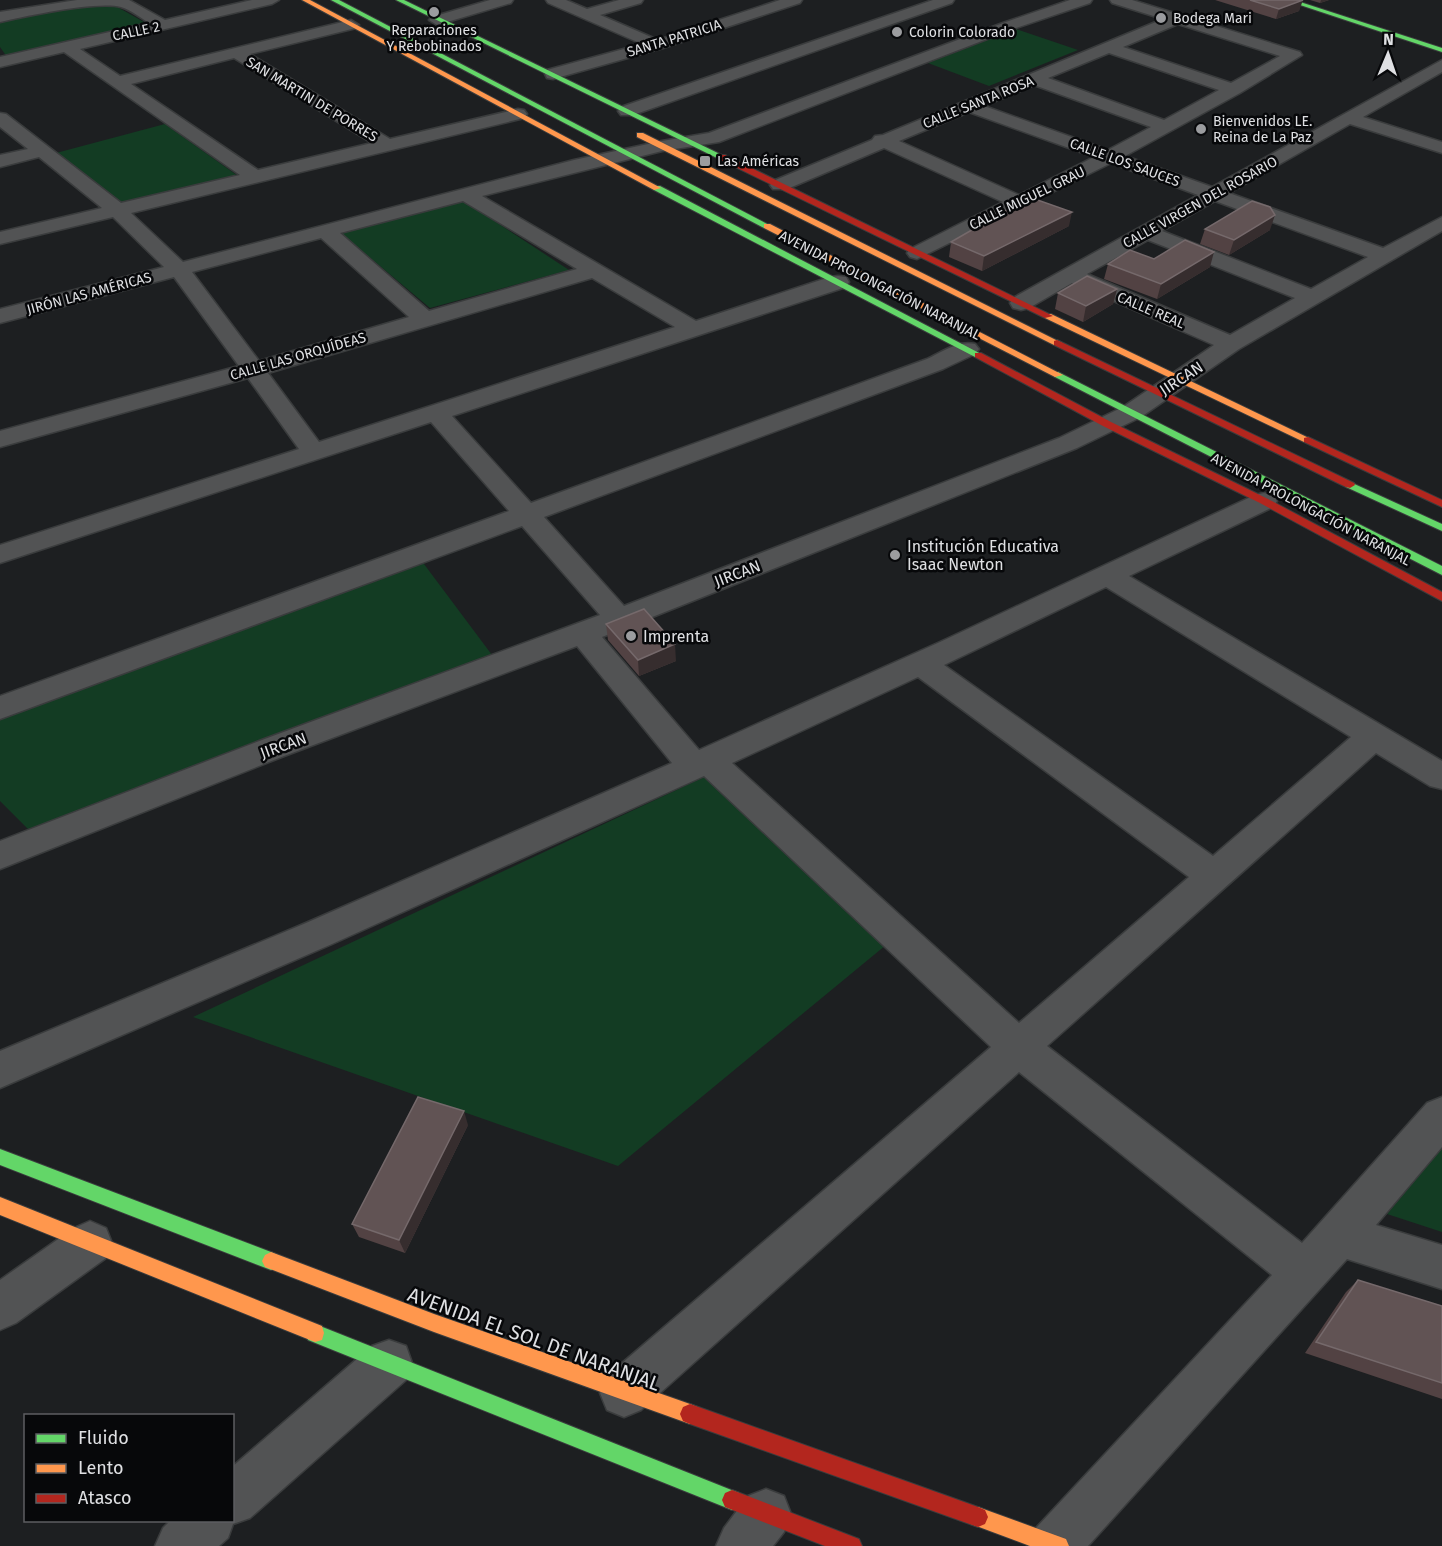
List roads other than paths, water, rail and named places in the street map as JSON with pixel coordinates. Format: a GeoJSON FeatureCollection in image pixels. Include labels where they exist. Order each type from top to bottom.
{"type":"FeatureCollection","features":[{"type":"Feature","properties":{"kind":"street"},"geometry":{"type":"LineString","coordinates":[[0,17],[84,0],[103,0],[121,2],[164,26]]}},
{"type":"Feature","properties":{"kind":"street","name":"CALLE 2"},"geometry":{"type":"LineString","coordinates":[[0,62],[272,0]]}},
{"type":"Feature","properties":{"kind":"street","name":"AVENIDA PROLONGACIÓN NARANJAL"},"geometry":{"type":"LineString","coordinates":[[304,0],[601,159],[967,349],[1120,418],[1442,571]]}},
{"type":"Feature","properties":{"kind":"street","name":"AVENIDA PROLONGACIÓN NARANJAL"},"geometry":{"type":"LineString","coordinates":[[334,0],[788,237],[1442,597]]}},
{"type":"Feature","properties":{"kind":"street","name":"AVENIDA PROLONGACIÓN NARANJAL"},"geometry":{"type":"LineString","coordinates":[[399,0],[693,142],[778,194],[1157,393],[1442,528]]}},
{"type":"Feature","properties":{"kind":"street"},"geometry":{"type":"LineString","coordinates":[[437,20],[506,0]]}},
{"type":"Feature","properties":{"kind":"street"},"geometry":{"type":"LineString","coordinates":[[553,0],[657,45]]}},
{"type":"Feature","properties":{"kind":"street"},"geometry":{"type":"LineString","coordinates":[[586,14],[636,0]]}},
{"type":"Feature","properties":{"kind":"street","name":"SANTA PATRICIA"},"geometry":{"type":"LineString","coordinates":[[553,74],[657,45],[795,0]]}},
{"type":"Feature","properties":{"kind":"street"},"geometry":{"type":"LineString","coordinates":[[627,111],[947,0]]}},
{"type":"Feature","properties":{"kind":"street","name":"JIRÓN LAS AMÉRICAS"},"geometry":{"type":"LineString","coordinates":[[0,316],[601,159],[713,138],[1008,26],[1085,0]]}},
{"type":"Feature","properties":{"kind":"street"},"geometry":{"type":"LineString","coordinates":[[1117,0],[1176,19]]}},
{"type":"Feature","properties":{"kind":"street"},"geometry":{"type":"LineString","coordinates":[[1288,0],[1442,50]]}},
{"type":"Feature","properties":{"kind":"street"},"geometry":{"type":"LineString","coordinates":[[1312,0],[1442,42]]}},
{"type":"Feature","properties":{"kind":"street"},"geometry":{"type":"LineString","coordinates":[[1024,3],[1052,12]]}},
{"type":"Feature","properties":{"kind":"street"},"geometry":{"type":"LineString","coordinates":[[384,7],[467,49]]}},
{"type":"Feature","properties":{"kind":"street","name":"CALLE SANTA ROSA"},"geometry":{"type":"LineString","coordinates":[[778,194],[881,140],[1176,19]]}},
{"type":"Feature","properties":{"kind":"street","name":"CALLE MIGUEL GRAU"},"geometry":{"type":"LineString","coordinates":[[917,253],[1109,157],[1294,55],[1176,19]]}},
{"type":"Feature","properties":{"kind":"street"},"geometry":{"type":"LineString","coordinates":[[117,82],[351,24]]}},
{"type":"Feature","properties":{"kind":"street"},"geometry":{"type":"LineString","coordinates":[[67,46],[254,176]]}},
{"type":"Feature","properties":{"kind":"street"},"geometry":{"type":"LineString","coordinates":[[1110,48],[1234,89]]}},
{"type":"Feature","properties":{"kind":"street","name":"SAN MARTIN DE PORRES"},"geometry":{"type":"LineString","coordinates":[[236,53],[387,145]]}},
{"type":"Feature","properties":{"kind":"street","name":"CALLE VIRGEN DEL ROSARIO"},"geometry":{"type":"LineString","coordinates":[[1021,303],[1442,65]]}},
{"type":"Feature","properties":{"kind":"street"},"geometry":{"type":"LineString","coordinates":[[1034,79],[1165,126]]}},
{"type":"Feature","properties":{"kind":"street"},"geometry":{"type":"LineString","coordinates":[[1409,84],[1431,91]]}},
{"type":"Feature","properties":{"kind":"street","name":"CALLE LOS SAUCES"},"geometry":{"type":"LineString","coordinates":[[968,106],[1383,255]]}},
{"type":"Feature","properties":{"kind":"street"},"geometry":{"type":"LineString","coordinates":[[0,238],[518,114]]}},
{"type":"Feature","properties":{"kind":"street"},"geometry":{"type":"LineString","coordinates":[[0,118],[117,210],[179,269],[314,452]]}},
{"type":"Feature","properties":{"kind":"street"},"geometry":{"type":"LineString","coordinates":[[1349,118],[1442,148]]}},
{"type":"Feature","properties":{"kind":"street","name":"AVENIDA PROLONGACIÓN NARANJAL"},"geometry":{"type":"LineString","coordinates":[[631,131],[778,194]]}},
{"type":"Feature","properties":{"kind":"street"},"geometry":{"type":"LineString","coordinates":[[881,140],[1019,202]]}},
{"type":"Feature","properties":{"kind":"street"},"geometry":{"type":"LineString","coordinates":[[0,161],[43,151]]}},
{"type":"Feature","properties":{"kind":"street"},"geometry":{"type":"LineString","coordinates":[[465,194],[692,328]]}},
{"type":"Feature","properties":{"kind":"street"},"geometry":{"type":"LineString","coordinates":[[778,194],[834,211],[917,253],[1442,504]]}},
{"type":"Feature","properties":{"kind":"street","name":"JIRCAN"},"geometry":{"type":"LineString","coordinates":[[6,844],[620,619],[1068,443],[1120,418],[1231,344],[1442,223]]}},
{"type":"Feature","properties":{"kind":"street"},"geometry":{"type":"LineString","coordinates":[[325,231],[425,320]]}},
{"type":"Feature","properties":{"kind":"street"},"geometry":{"type":"LineString","coordinates":[[1146,232],[1311,297]]}},
{"type":"Feature","properties":{"kind":"street"},"geometry":{"type":"LineString","coordinates":[[786,255],[788,237]]}},
{"type":"Feature","properties":{"kind":"street","name":"CALLE LAS ORQUÍDEAS"},"geometry":{"type":"LineString","coordinates":[[0,439],[255,369],[595,270]]}},
{"type":"Feature","properties":{"kind":"street","name":"CALLE REAL"},"geometry":{"type":"LineString","coordinates":[[1070,275],[1231,344]]}},
{"type":"Feature","properties":{"kind":"street"},"geometry":{"type":"LineString","coordinates":[[0,554],[838,282]]}},
{"type":"Feature","properties":{"kind":"street"},"geometry":{"type":"LineString","coordinates":[[0,708],[935,364],[967,349]]}},
{"type":"Feature","properties":{"kind":"street"},"geometry":{"type":"LineString","coordinates":[[435,412],[620,619]]}},
{"type":"Feature","properties":{"kind":"street"},"geometry":{"type":"LineString","coordinates":[[0,1070],[179,995],[700,763],[1108,576],[1264,501]]}},
{"type":"Feature","properties":{"kind":"street"},"geometry":{"type":"LineString","coordinates":[[1376,562],[1442,571]]}},
{"type":"Feature","properties":{"kind":"street"},"geometry":{"type":"LineString","coordinates":[[1108,576],[1442,777]]}},
{"type":"Feature","properties":{"kind":"street"},"geometry":{"type":"LineString","coordinates":[[582,633],[700,763],[1018,1047],[1305,1273]]}},
{"type":"Feature","properties":{"kind":"street"},"geometry":{"type":"LineString","coordinates":[[920,663],[1214,876]]}},
{"type":"Feature","properties":{"kind":"street"},"geometry":{"type":"LineString","coordinates":[[624,1393],[1374,736]]}},
{"type":"Feature","properties":{"kind":"street"},"geometry":{"type":"LineString","coordinates":[[1055,1546],[1340,1235],[1442,1116]]}},
{"type":"Feature","properties":{"kind":"street","name":"AVENIDA EL SOL DE NARANJAL"},"geometry":{"type":"LineString","coordinates":[[0,1157],[423,1319],[1055,1546]]}},
{"type":"Feature","properties":{"kind":"street"},"geometry":{"type":"LineString","coordinates":[[0,1206],[389,1363],[754,1530],[852,1546]]}},
{"type":"Feature","properties":{"kind":"street"},"geometry":{"type":"LineString","coordinates":[[1340,1235],[1442,1267]]}},
{"type":"Feature","properties":{"kind":"street"},"geometry":{"type":"LineString","coordinates":[[0,1307],[90,1243]]}},
{"type":"Feature","properties":{"kind":"street"},"geometry":{"type":"LineString","coordinates":[[234,1498],[389,1363]]}},
{"type":"Feature","properties":{"kind":"street"},"geometry":{"type":"LineString","coordinates":[[181,1546],[209,1522]]}},
{"type":"Feature","properties":{"kind":"place","name":"Reparaciones Y Rebobinados"},"geometry":{"type":"Point","coordinates":[434,12]}},
{"type":"Feature","properties":{"kind":"place","name":"Bodega Mari"},"geometry":{"type":"Point","coordinates":[1161,18]}},
{"type":"Feature","properties":{"kind":"place","name":"Colorin Colorado"},"geometry":{"type":"Point","coordinates":[897,32]}},
{"type":"Feature","properties":{"kind":"place","name":"Bienvenidos LE. Reina de La Paz"},"geometry":{"type":"Point","coordinates":[1201,129]}},
{"type":"Feature","properties":{"kind":"place","name":"Las Américas"},"geometry":{"type":"Point","coordinates":[705,161]}},
{"type":"Feature","properties":{"kind":"place","name":"Institución Educativa Isaac Newton"},"geometry":{"type":"Point","coordinates":[895,555]}},
{"type":"Feature","properties":{"kind":"place","name":"Imprenta"},"geometry":{"type":"Point","coordinates":[631,636]}}]}
